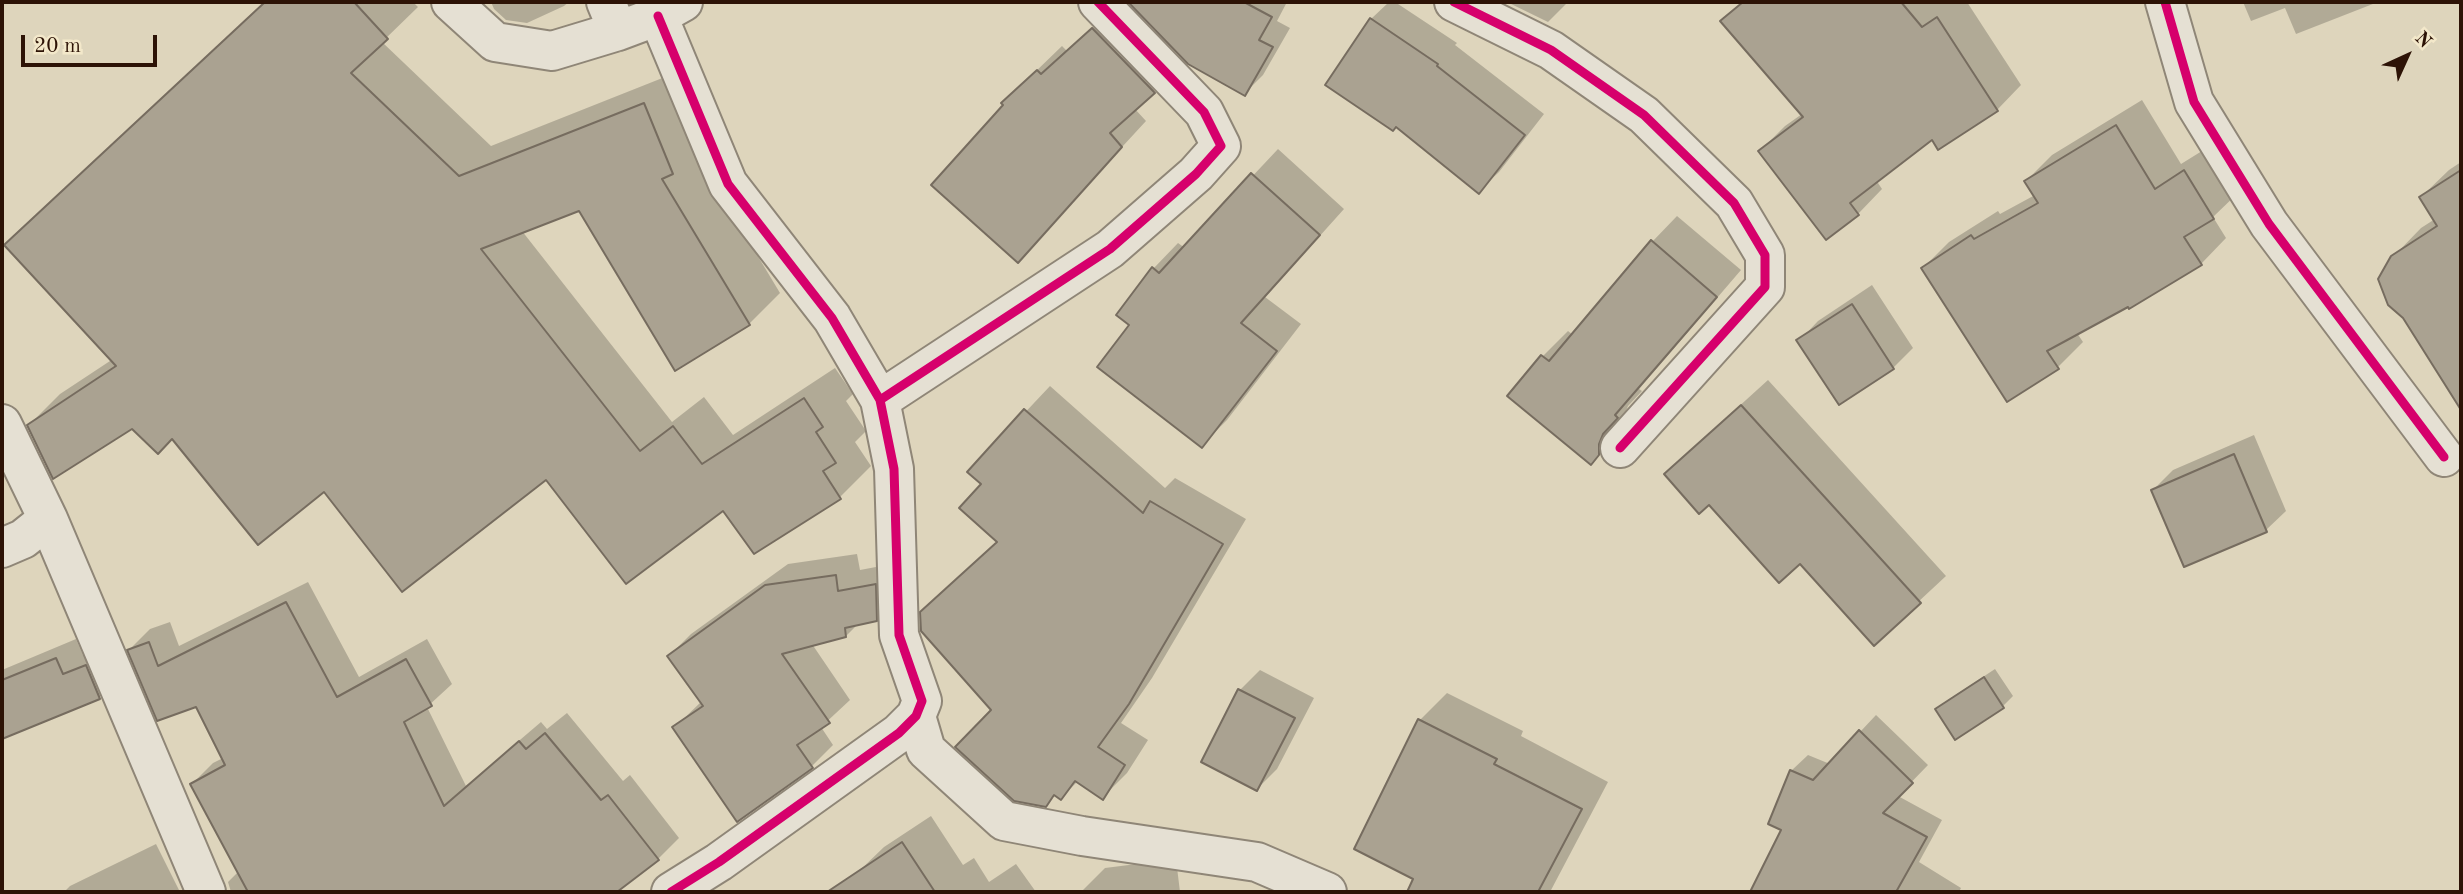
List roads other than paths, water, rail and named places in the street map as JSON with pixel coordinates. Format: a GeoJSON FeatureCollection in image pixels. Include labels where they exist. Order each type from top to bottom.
{"type":"FeatureCollection","features":[{"type":"Feature","properties":{"kind":"street"},"geometry":{"type":"LineString","coordinates":[[451,2],[495,42],[552,51],[612,16],[670,9],[728,184],[832,318],[880,400],[894,469],[899,635],[922,701],[916,716],[899,733],[719,862],[671,892]]}},
{"type":"Feature","properties":{"kind":"street"},"geometry":{"type":"LineString","coordinates":[[880,400],[1110,249],[1196,174],[1221,146],[1204,111],[1098,2]]}},
{"type":"Feature","properties":{"kind":"street"},"geometry":{"type":"LineString","coordinates":[[1454,2],[1551,50],[1644,115],[1734,203],[1765,255],[1765,287],[1620,449]]}},
{"type":"Feature","properties":{"kind":"street"},"geometry":{"type":"LineString","coordinates":[[2165,2],[2194,102],[2269,225],[2444,457]]}},
{"type":"Feature","properties":{"kind":"street"},"geometry":{"type":"LineString","coordinates":[[2,424],[48,520],[206,892]]}},
{"type":"Feature","properties":{"kind":"street"},"geometry":{"type":"LineString","coordinates":[[2,548],[23,539],[48,520]]}},
{"type":"Feature","properties":{"kind":"street"},"geometry":{"type":"LineString","coordinates":[[916,716],[926,750],[1004,821],[1327,892]]}}]}
